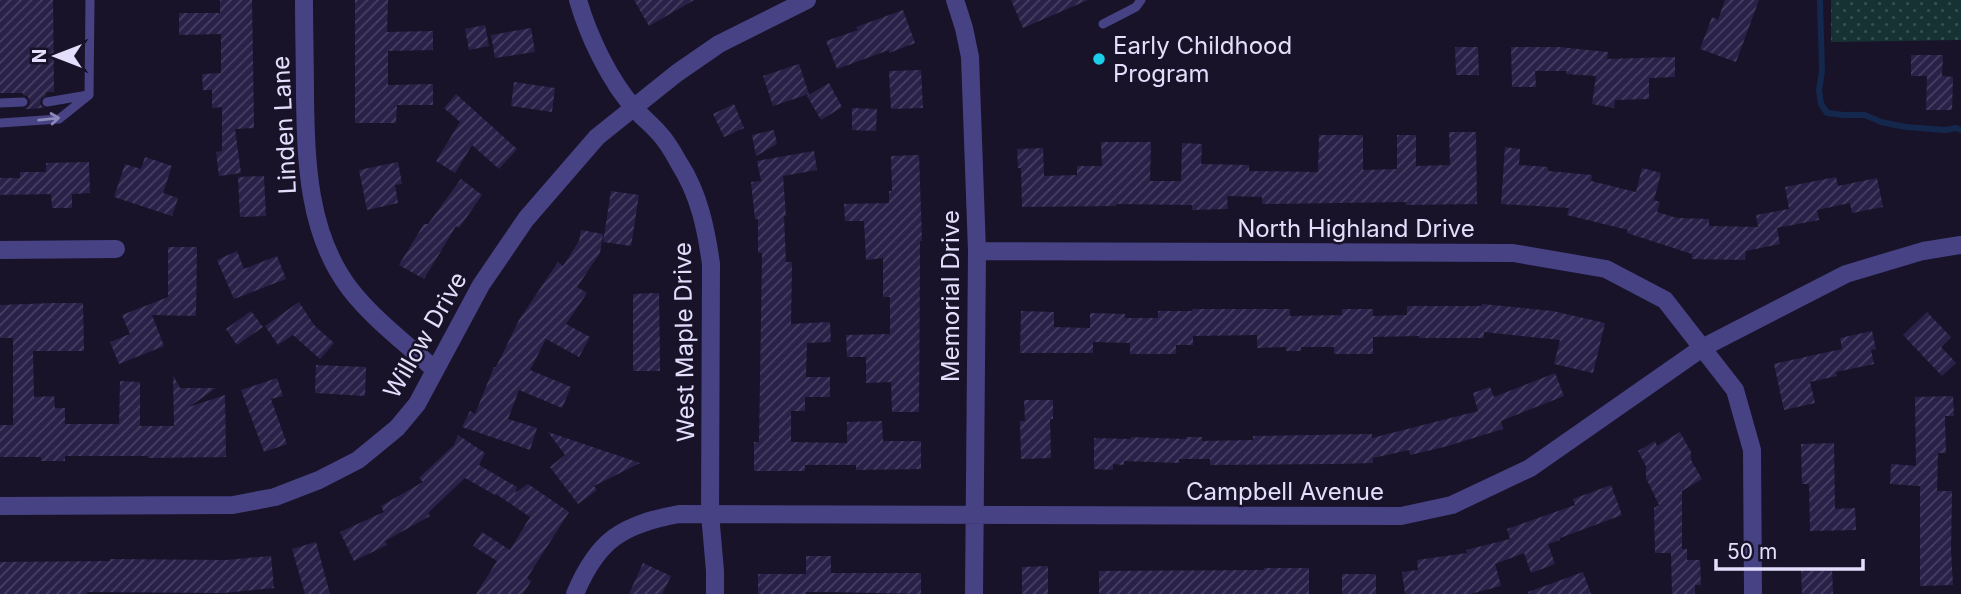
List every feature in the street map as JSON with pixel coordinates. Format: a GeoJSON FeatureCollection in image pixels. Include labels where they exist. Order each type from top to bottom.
{"type":"FeatureCollection","features":[{"type":"Feature","properties":{"kind":"street","name":"Linden Lane"},"geometry":{"type":"LineString","coordinates":[[304,0],[306,159],[314,209],[323,239],[334,266],[351,291],[435,370]]}},
{"type":"Feature","properties":{"kind":"street","name":"West Maple Drive"},"geometry":{"type":"LineString","coordinates":[[578,0],[584,22],[605,66],[633,108],[659,133],[681,164],[696,195],[706,228],[711,264],[710,514],[715,594]]}},
{"type":"Feature","properties":{"kind":"street","name":"Willow Drive"},"geometry":{"type":"LineString","coordinates":[[0,506],[233,505],[275,497],[358,460],[397,428],[417,404],[481,285],[526,219],[597,137],[677,73],[719,44],[807,0]]}},
{"type":"Feature","properties":{"kind":"street","name":"Memorial Drive"},"geometry":{"type":"LineString","coordinates":[[955,0],[970,57],[977,251],[974,594]]}},
{"type":"Feature","properties":{"kind":"street","name":"Campbell Avenue"},"geometry":{"type":"LineString","coordinates":[[575,594],[586,569],[603,546],[626,529],[649,519],[679,514],[1401,516],[1452,505],[1530,468],[1702,348],[1846,274],[1923,251],[1961,246]]}},
{"type":"Feature","properties":{"kind":"street"},"geometry":{"type":"LineString","coordinates":[[0,250],[116,249]]}},
{"type":"Feature","properties":{"kind":"street","name":"North Highland Drive"},"geometry":{"type":"LineString","coordinates":[[977,251],[1513,253],[1606,269],[1665,300],[1735,390],[1752,450],[1753,594]]}},
{"type":"Feature","properties":{"kind":"lane"},"geometry":{"type":"LineString","coordinates":[[89,95],[90,0]]}},
{"type":"Feature","properties":{"kind":"lane"},"geometry":{"type":"LineString","coordinates":[[1103,24],[1136,7],[1141,0]]}},
{"type":"Feature","properties":{"kind":"lane"},"geometry":{"type":"LineString","coordinates":[[47,102],[89,95]]}},
{"type":"Feature","properties":{"kind":"lane"},"geometry":{"type":"LineString","coordinates":[[0,122],[59,119],[89,95]]}},
{"type":"Feature","properties":{"kind":"lane"},"geometry":{"type":"LineString","coordinates":[[0,103],[23,102]]}},
{"type":"Feature","properties":{"kind":"green space"},"geometry":{"type":"Polygon","coordinates":[[[1831,0],[1961,0],[1961,40],[1831,42],[1831,0]]]}},
{"type":"Feature","properties":{"kind":"building"},"geometry":{"type":"Polygon","coordinates":[[[0,0],[53,0],[54,92],[46,92],[41,99],[40,104],[44,108],[24,109],[29,106],[30,101],[23,93],[0,93],[0,0]]]}},
{"type":"Feature","properties":{"kind":"building"},"geometry":{"type":"Polygon","coordinates":[[[220,0],[252,0],[254,128],[235,129],[241,173],[219,176],[216,152],[222,151],[222,107],[212,108],[212,90],[203,90],[202,74],[221,73],[221,34],[179,35],[179,13],[220,13],[220,0]]]}},
{"type":"Feature","properties":{"kind":"building"},"geometry":{"type":"Polygon","coordinates":[[[355,0],[388,0],[387,32],[433,31],[433,50],[388,51],[388,85],[433,84],[433,105],[397,105],[396,123],[355,123],[355,0]]]}},
{"type":"Feature","properties":{"kind":"building"},"geometry":{"type":"Polygon","coordinates":[[[634,0],[694,0],[649,26],[634,0]]]}},
{"type":"Feature","properties":{"kind":"building"},"geometry":{"type":"Polygon","coordinates":[[[1011,0],[1088,0],[1023,28],[1011,0]]]}},
{"type":"Feature","properties":{"kind":"building"},"geometry":{"type":"Polygon","coordinates":[[[1725,0],[1759,0],[1736,62],[1700,49],[1712,17],[1718,20],[1725,0]]]}},
{"type":"Feature","properties":{"kind":"building"},"geometry":{"type":"Polygon","coordinates":[[[903,10],[915,43],[837,69],[826,41],[903,10]]]}},
{"type":"Feature","properties":{"kind":"building"},"geometry":{"type":"Polygon","coordinates":[[[485,25],[489,46],[469,50],[465,29],[485,25]]]}},
{"type":"Feature","properties":{"kind":"building"},"geometry":{"type":"Polygon","coordinates":[[[531,28],[535,52],[495,58],[491,35],[531,28]]]}},
{"type":"Feature","properties":{"kind":"building"},"geometry":{"type":"Polygon","coordinates":[[[1455,47],[1478,47],[1479,75],[1456,75],[1455,47]]]}},
{"type":"Feature","properties":{"kind":"building"},"geometry":{"type":"Polygon","coordinates":[[[1511,47],[1559,47],[1608,52],[1607,59],[1675,57],[1675,77],[1649,78],[1649,99],[1615,100],[1614,108],[1592,104],[1596,76],[1566,74],[1567,71],[1535,71],[1536,87],[1512,87],[1511,47]]]}},
{"type":"Feature","properties":{"kind":"building"},"geometry":{"type":"Polygon","coordinates":[[[1911,55],[1943,55],[1942,76],[1953,77],[1952,110],[1926,110],[1927,76],[1911,76],[1911,55]]]}},
{"type":"Feature","properties":{"kind":"building"},"geometry":{"type":"Polygon","coordinates":[[[799,64],[809,94],[773,106],[763,76],[799,64]]]}},
{"type":"Feature","properties":{"kind":"building"},"geometry":{"type":"Polygon","coordinates":[[[921,70],[923,108],[891,109],[889,71],[921,70]]]}},
{"type":"Feature","properties":{"kind":"building"},"geometry":{"type":"Polygon","coordinates":[[[514,82],[555,88],[552,112],[511,106],[514,82]]]}},
{"type":"Feature","properties":{"kind":"building"},"geometry":{"type":"Polygon","coordinates":[[[829,83],[842,107],[821,120],[807,96],[829,83]]]}},
{"type":"Feature","properties":{"kind":"building"},"geometry":{"type":"Polygon","coordinates":[[[456,94],[517,149],[499,169],[472,145],[455,173],[436,161],[460,122],[444,108],[456,94]]]}},
{"type":"Feature","properties":{"kind":"building"},"geometry":{"type":"Polygon","coordinates":[[[734,104],[744,128],[724,137],[713,114],[734,104]]]}},
{"type":"Feature","properties":{"kind":"building"},"geometry":{"type":"Polygon","coordinates":[[[852,108],[877,109],[876,131],[852,130],[852,108]]]}},
{"type":"Feature","properties":{"kind":"building"},"geometry":{"type":"Polygon","coordinates":[[[774,130],[777,144],[756,156],[752,135],[774,130]]]}},
{"type":"Feature","properties":{"kind":"building"},"geometry":{"type":"Polygon","coordinates":[[[1449,132],[1476,132],[1477,204],[1262,204],[1262,197],[1227,196],[1228,209],[1192,210],[1192,205],[1116,204],[1022,207],[1021,168],[1018,168],[1017,149],[1043,148],[1044,176],[1077,175],[1077,166],[1102,166],[1101,142],[1151,142],[1150,181],[1181,181],[1182,143],[1202,144],[1201,164],[1249,165],[1249,171],[1318,172],[1319,135],[1363,135],[1363,170],[1397,169],[1397,135],[1416,135],[1416,166],[1450,165],[1449,132]]]}},
{"type":"Feature","properties":{"kind":"building"},"geometry":{"type":"Polygon","coordinates":[[[1505,147],[1520,149],[1519,165],[1592,175],[1591,181],[1636,192],[1642,168],[1661,173],[1654,200],[1660,202],[1657,212],[1677,218],[1709,219],[1709,226],[1758,227],[1756,215],[1789,209],[1785,187],[1836,177],[1838,186],[1877,178],[1883,207],[1852,213],[1850,203],[1817,210],[1819,220],[1777,228],[1780,244],[1746,251],[1745,260],[1692,259],[1692,254],[1627,233],[1628,230],[1567,215],[1569,208],[1501,204],[1505,147]]]}},
{"type":"Feature","properties":{"kind":"building"},"geometry":{"type":"Polygon","coordinates":[[[814,151],[817,170],[783,176],[786,262],[792,262],[791,324],[830,322],[831,342],[807,343],[806,377],[830,377],[830,397],[805,397],[805,411],[791,411],[791,442],[847,443],[847,422],[882,421],[883,441],[921,441],[921,469],[856,470],[856,465],[805,465],[805,471],[754,471],[754,442],[759,442],[762,253],[758,253],[758,219],[755,219],[751,182],[761,181],[757,161],[814,151]]]}},
{"type":"Feature","properties":{"kind":"building"},"geometry":{"type":"Polygon","coordinates":[[[919,155],[922,241],[919,412],[892,412],[891,382],[866,383],[866,357],[847,357],[846,335],[890,334],[890,297],[883,297],[883,258],[866,260],[864,221],[845,221],[844,204],[889,203],[889,191],[892,191],[891,156],[919,155]]]}},
{"type":"Feature","properties":{"kind":"building"},"geometry":{"type":"Polygon","coordinates":[[[145,157],[172,166],[163,193],[178,198],[172,216],[114,197],[125,164],[141,169],[145,157]]]}},
{"type":"Feature","properties":{"kind":"building"},"geometry":{"type":"Polygon","coordinates":[[[89,162],[90,193],[72,194],[72,208],[52,208],[51,194],[0,195],[0,178],[20,178],[20,172],[46,172],[46,163],[89,162]]]}},
{"type":"Feature","properties":{"kind":"building"},"geometry":{"type":"Polygon","coordinates":[[[398,162],[402,184],[395,185],[398,203],[367,210],[359,170],[398,162]]]}},
{"type":"Feature","properties":{"kind":"building"},"geometry":{"type":"Polygon","coordinates":[[[264,176],[266,216],[240,217],[238,177],[264,176]]]}},
{"type":"Feature","properties":{"kind":"building"},"geometry":{"type":"Polygon","coordinates":[[[461,179],[482,195],[459,228],[456,226],[424,279],[399,265],[424,224],[428,224],[461,179]]]}},
{"type":"Feature","properties":{"kind":"building"},"geometry":{"type":"Polygon","coordinates":[[[611,191],[639,195],[631,246],[603,242],[611,191]]]}},
{"type":"Feature","properties":{"kind":"building"},"geometry":{"type":"Polygon","coordinates":[[[581,230],[603,234],[600,253],[577,287],[587,293],[566,324],[590,337],[579,357],[546,339],[530,370],[571,387],[562,408],[519,390],[508,419],[537,428],[530,450],[462,427],[470,411],[475,414],[494,367],[519,320],[558,262],[563,266],[579,241],[581,230]]]}},
{"type":"Feature","properties":{"kind":"building"},"geometry":{"type":"Polygon","coordinates":[[[168,247],[197,247],[196,316],[152,315],[164,346],[119,364],[110,342],[130,334],[122,315],[168,297],[168,247]]]}},
{"type":"Feature","properties":{"kind":"building"},"geometry":{"type":"Polygon","coordinates":[[[237,251],[244,269],[277,256],[286,279],[234,299],[217,260],[237,251]]]}},
{"type":"Feature","properties":{"kind":"building"},"geometry":{"type":"Polygon","coordinates":[[[659,293],[660,371],[633,371],[633,294],[659,293]]]}},
{"type":"Feature","properties":{"kind":"building"},"geometry":{"type":"Polygon","coordinates":[[[299,302],[314,325],[334,343],[320,359],[293,335],[278,345],[265,326],[299,302]]]}},
{"type":"Feature","properties":{"kind":"building"},"geometry":{"type":"Polygon","coordinates":[[[83,303],[84,351],[33,351],[34,397],[54,396],[55,408],[65,408],[65,424],[119,424],[120,381],[140,382],[140,426],[174,426],[173,375],[180,388],[216,388],[189,407],[225,395],[226,457],[65,456],[65,461],[41,461],[41,457],[0,457],[0,425],[13,425],[13,338],[0,338],[0,305],[83,303]]]}},
{"type":"Feature","properties":{"kind":"building"},"geometry":{"type":"Polygon","coordinates":[[[1482,304],[1553,311],[1605,323],[1593,373],[1554,364],[1560,340],[1484,332],[1484,338],[1373,337],[1373,354],[1334,354],[1334,347],[1301,347],[1301,351],[1286,351],[1286,347],[1257,348],[1257,335],[1193,336],[1193,345],[1176,345],[1176,354],[1130,354],[1130,343],[1093,342],[1093,353],[1020,353],[1021,311],[1054,312],[1054,327],[1090,328],[1090,313],[1125,314],[1125,318],[1158,318],[1158,311],[1193,309],[1290,309],[1290,316],[1342,315],[1342,309],[1373,309],[1373,316],[1407,315],[1407,306],[1482,304]]]}},
{"type":"Feature","properties":{"kind":"building"},"geometry":{"type":"Polygon","coordinates":[[[251,311],[263,327],[237,345],[226,329],[251,311]]]}},
{"type":"Feature","properties":{"kind":"building"},"geometry":{"type":"Polygon","coordinates":[[[1927,312],[1951,337],[1941,347],[1956,363],[1942,376],[1903,335],[1927,312]]]}},
{"type":"Feature","properties":{"kind":"building"},"geometry":{"type":"Polygon","coordinates":[[[1872,331],[1876,349],[1871,350],[1874,364],[1836,372],[1837,376],[1810,382],[1815,403],[1784,410],[1774,364],[1842,349],[1840,338],[1872,331]]]}},
{"type":"Feature","properties":{"kind":"building"},"geometry":{"type":"Polygon","coordinates":[[[316,365],[366,367],[365,396],[315,393],[316,365]]]}},
{"type":"Feature","properties":{"kind":"building"},"geometry":{"type":"Polygon","coordinates":[[[1555,373],[1564,396],[1501,421],[1503,429],[1410,455],[1409,450],[1373,458],[1373,463],[1210,465],[1210,459],[1179,459],[1179,463],[1124,461],[1124,465],[1113,464],[1113,470],[1094,469],[1094,438],[1202,437],[1202,441],[1253,440],[1253,436],[1372,434],[1372,438],[1478,411],[1473,393],[1490,387],[1494,397],[1555,373]]]}},
{"type":"Feature","properties":{"kind":"building"},"geometry":{"type":"Polygon","coordinates":[[[277,378],[283,396],[271,399],[287,444],[264,452],[241,390],[277,378]]]}},
{"type":"Feature","properties":{"kind":"building"},"geometry":{"type":"Polygon","coordinates":[[[1953,396],[1954,416],[1945,416],[1946,453],[1938,453],[1937,491],[1952,491],[1953,585],[1920,586],[1920,486],[1890,484],[1891,464],[1916,466],[1915,397],[1953,396]]]}},
{"type":"Feature","properties":{"kind":"building"},"geometry":{"type":"Polygon","coordinates":[[[1024,400],[1053,400],[1053,419],[1050,419],[1051,458],[1021,459],[1020,421],[1025,421],[1024,400]]]}},
{"type":"Feature","properties":{"kind":"building"},"geometry":{"type":"Polygon","coordinates":[[[548,432],[640,463],[594,486],[597,490],[578,504],[550,467],[565,455],[548,432]]]}},
{"type":"Feature","properties":{"kind":"building"},"geometry":{"type":"Polygon","coordinates":[[[1680,432],[1702,479],[1682,491],[1682,549],[1687,549],[1687,560],[1700,560],[1701,585],[1695,585],[1695,594],[1672,594],[1671,553],[1655,553],[1654,508],[1659,505],[1646,478],[1646,466],[1638,451],[1655,441],[1657,446],[1680,432]]]}},
{"type":"Feature","properties":{"kind":"building"},"geometry":{"type":"Polygon","coordinates":[[[458,435],[485,453],[479,465],[517,487],[515,493],[528,484],[569,512],[527,578],[531,581],[523,594],[476,594],[497,561],[473,546],[482,532],[510,550],[530,517],[496,494],[465,478],[428,513],[430,516],[385,541],[387,545],[354,561],[340,532],[384,512],[381,506],[423,482],[419,478],[454,445],[458,435]]]}},
{"type":"Feature","properties":{"kind":"building"},"geometry":{"type":"Polygon","coordinates":[[[1834,443],[1835,509],[1855,508],[1856,530],[1810,531],[1809,484],[1802,484],[1801,444],[1834,443]]]}},
{"type":"Feature","properties":{"kind":"building"},"geometry":{"type":"Polygon","coordinates":[[[1611,485],[1622,515],[1548,544],[1555,564],[1531,573],[1524,553],[1495,564],[1501,586],[1470,594],[1405,594],[1402,572],[1418,570],[1417,560],[1467,553],[1466,550],[1510,539],[1507,529],[1575,505],[1573,499],[1611,485]]]}},
{"type":"Feature","properties":{"kind":"building"},"geometry":{"type":"Polygon","coordinates":[[[316,542],[330,594],[305,594],[292,549],[316,542]]]}},
{"type":"Feature","properties":{"kind":"building"},"geometry":{"type":"Polygon","coordinates":[[[271,556],[274,588],[223,593],[0,594],[0,562],[226,560],[271,556]]]}},
{"type":"Feature","properties":{"kind":"building"},"geometry":{"type":"Polygon","coordinates":[[[806,556],[831,556],[831,573],[921,573],[921,594],[758,594],[758,574],[806,574],[806,556]]]}},
{"type":"Feature","properties":{"kind":"building"},"geometry":{"type":"Polygon","coordinates":[[[643,563],[671,576],[662,594],[629,594],[643,563]]]}},
{"type":"Feature","properties":{"kind":"building"},"geometry":{"type":"Polygon","coordinates":[[[1048,566],[1048,594],[1022,594],[1022,567],[1048,566]]]}},
{"type":"Feature","properties":{"kind":"building"},"geometry":{"type":"Polygon","coordinates":[[[1309,568],[1309,594],[1099,594],[1099,571],[1309,568]]]}},
{"type":"Feature","properties":{"kind":"building"},"geometry":{"type":"Polygon","coordinates":[[[1832,568],[1833,594],[1802,594],[1801,569],[1832,568]]]}},
{"type":"Feature","properties":{"kind":"building"},"geometry":{"type":"Polygon","coordinates":[[[1583,572],[1591,594],[1528,592],[1583,572]]]}},
{"type":"Feature","properties":{"kind":"building"},"geometry":{"type":"Polygon","coordinates":[[[1342,574],[1376,574],[1376,594],[1342,594],[1342,574]]]}},
{"type":"Feature","properties":{"kind":"waterway"},"geometry":{"type":"LineString","coordinates":[[1820,0],[1822,71],[1819,90],[1821,104],[1827,113],[1865,115],[1881,122],[1906,127],[1961,130]]}},
{"type":"Feature","properties":{"kind":"place","name":"Early Childhood Program"},"geometry":{"type":"Point","coordinates":[1099,59]}}]}
